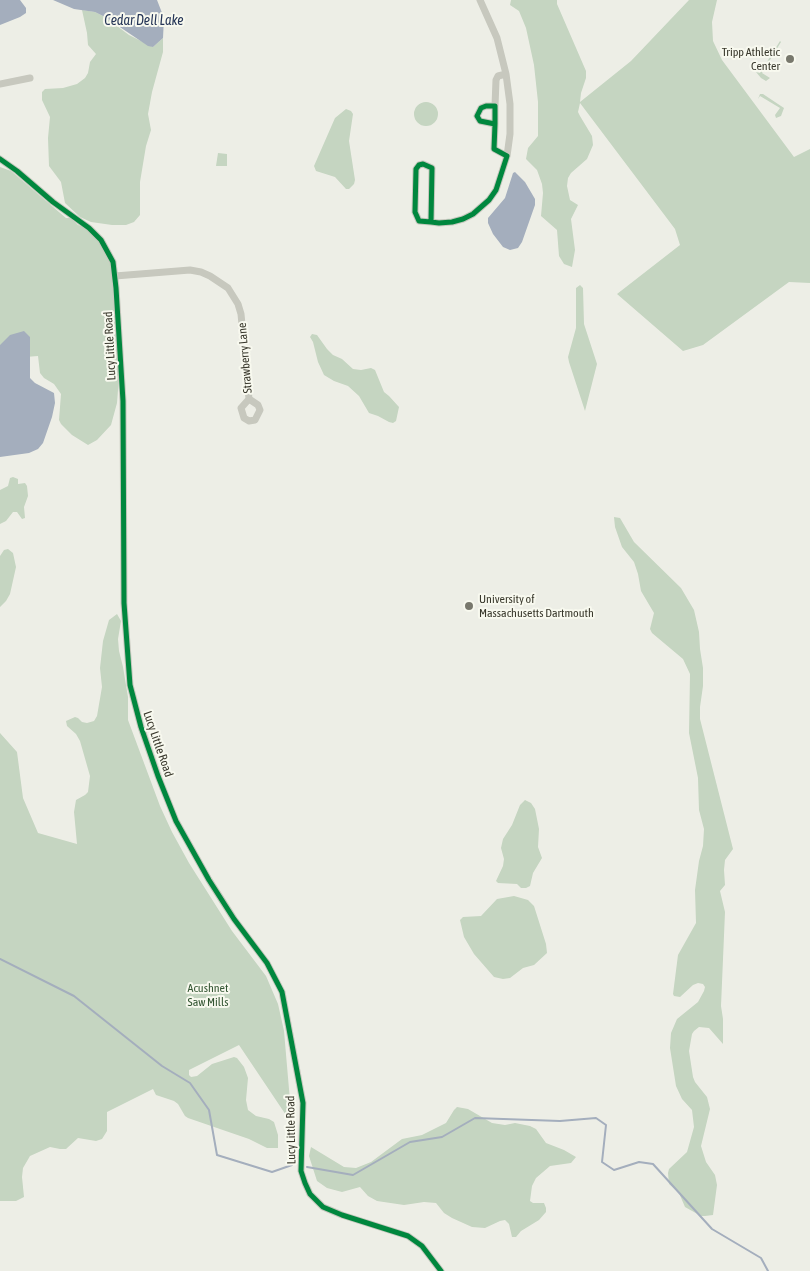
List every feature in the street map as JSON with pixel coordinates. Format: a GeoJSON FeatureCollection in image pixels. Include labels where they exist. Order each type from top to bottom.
{"type":"FeatureCollection","features":[{"type":"Feature","properties":{"kind":"street"},"geometry":{"type":"LineString","coordinates":[[431,222],[433,172],[429,166],[419,165],[416,168],[415,174],[415,212],[419,221],[431,222],[452,222],[463,219],[482,208],[489,200],[496,190],[507,156],[510,134],[510,104],[506,74],[499,46],[480,0]]}},
{"type":"Feature","properties":{"kind":"street"},"geometry":{"type":"LineString","coordinates":[[506,74],[498,76],[496,80],[494,149],[507,156]]}},
{"type":"Feature","properties":{"kind":"street"},"geometry":{"type":"LineString","coordinates":[[0,84],[30,78]]}},
{"type":"Feature","properties":{"kind":"street"},"geometry":{"type":"LineString","coordinates":[[495,106],[481,108],[477,116],[480,121],[495,124]]}},
{"type":"Feature","properties":{"kind":"street","name":"Lucy Little Road"},"geometry":{"type":"LineString","coordinates":[[0,159],[18,171],[101,240],[113,262],[123,401],[124,603],[130,685],[140,727],[176,821],[209,880],[234,919],[267,963],[282,992],[303,1104],[301,1171],[310,1194],[323,1207],[408,1236],[422,1246],[441,1271]]}},
{"type":"Feature","properties":{"kind":"street","name":"Strawberry Lane"},"geometry":{"type":"LineString","coordinates":[[115,276],[190,270],[210,276],[228,288],[238,304],[241,314],[249,399]]}},
{"type":"Feature","properties":{"kind":"green space"},"geometry":{"type":"Polygon","coordinates":[[[511,0],[557,0],[557,4],[586,71],[580,102],[631,61],[689,0],[717,0],[712,22],[713,41],[722,60],[794,157],[810,149],[810,283],[789,282],[703,345],[683,351],[617,294],[680,245],[675,229],[580,103],[578,112],[592,136],[593,145],[587,159],[568,178],[567,186],[570,200],[578,205],[571,219],[575,250],[572,267],[564,264],[559,256],[557,230],[541,216],[543,193],[537,170],[526,159],[528,148],[538,136],[538,102],[534,65],[526,28],[519,11],[510,5],[511,0]]]}},
{"type":"Feature","properties":{"kind":"green space"},"geometry":{"type":"Polygon","coordinates":[[[82,10],[95,12],[105,17],[129,35],[153,47],[163,38],[163,52],[148,114],[151,130],[146,146],[140,182],[140,215],[134,222],[126,225],[91,222],[80,217],[65,203],[61,182],[49,166],[48,138],[50,117],[42,100],[42,92],[45,89],[63,88],[77,84],[85,78],[90,62],[96,54],[88,45],[82,10]]]}},
{"type":"Feature","properties":{"kind":"green space"},"geometry":{"type":"Polygon","coordinates":[[[780,41],[762,73],[770,78],[766,81],[756,72],[760,73],[780,41]]]}},
{"type":"Feature","properties":{"kind":"green space"},"geometry":{"type":"Polygon","coordinates":[[[760,94],[763,94],[784,108],[781,116],[776,118],[775,115],[780,108],[760,96],[758,99],[760,94]]]}},
{"type":"Feature","properties":{"kind":"green space"},"geometry":{"type":"Polygon","coordinates":[[[426,102],[434,106],[438,114],[434,122],[426,126],[418,122],[414,114],[418,106],[426,102]]]}},
{"type":"Feature","properties":{"kind":"green space"},"geometry":{"type":"Polygon","coordinates":[[[346,109],[353,114],[349,141],[355,180],[349,189],[346,189],[335,177],[316,171],[314,166],[335,118],[346,109]]]}},
{"type":"Feature","properties":{"kind":"green space"},"geometry":{"type":"Polygon","coordinates":[[[218,153],[227,154],[227,166],[216,166],[218,153]]]}},
{"type":"Feature","properties":{"kind":"green space"},"geometry":{"type":"Polygon","coordinates":[[[0,167],[11,171],[66,218],[71,218],[78,225],[84,227],[107,250],[113,274],[119,377],[117,403],[111,425],[97,440],[88,445],[72,435],[61,424],[59,420],[61,394],[54,384],[40,373],[38,356],[0,359],[0,167]]]}},
{"type":"Feature","properties":{"kind":"green space"},"geometry":{"type":"Polygon","coordinates":[[[580,285],[583,288],[584,324],[597,364],[585,411],[568,357],[576,328],[576,288],[580,285]]]}},
{"type":"Feature","properties":{"kind":"green space"},"geometry":{"type":"Polygon","coordinates":[[[312,334],[317,335],[333,355],[342,359],[353,369],[371,368],[375,370],[384,392],[399,407],[396,421],[393,423],[389,422],[369,413],[359,396],[348,386],[324,375],[310,337],[312,334]]]}},
{"type":"Feature","properties":{"kind":"green space"},"geometry":{"type":"Polygon","coordinates":[[[10,478],[18,479],[18,484],[25,483],[27,486],[28,496],[24,507],[25,518],[22,519],[17,512],[13,512],[6,521],[0,524],[0,490],[8,486],[10,478]]]}},
{"type":"Feature","properties":{"kind":"green space"},"geometry":{"type":"Polygon","coordinates":[[[614,517],[620,518],[634,542],[681,588],[694,610],[699,632],[703,668],[700,719],[733,849],[725,860],[725,885],[720,891],[725,912],[721,1006],[723,1044],[709,1028],[699,1027],[692,1034],[689,1051],[693,1077],[707,1097],[710,1109],[701,1146],[706,1162],[715,1175],[717,1185],[713,1215],[701,1216],[685,1207],[679,1193],[669,1184],[668,1173],[669,1169],[687,1152],[694,1127],[692,1110],[682,1099],[676,1086],[670,1048],[671,1033],[677,1019],[698,1002],[705,987],[703,984],[698,983],[680,997],[673,994],[678,955],[696,923],[695,890],[704,829],[699,810],[698,778],[689,733],[690,674],[683,659],[652,633],[650,629],[654,613],[641,591],[634,562],[622,547],[615,527],[614,517]]]}},
{"type":"Feature","properties":{"kind":"green space"},"geometry":{"type":"Polygon","coordinates":[[[8,549],[13,553],[16,567],[10,594],[0,607],[0,556],[4,550],[8,549]]]}},
{"type":"Feature","properties":{"kind":"green space","name":"Acushnet Saw Mills"},"geometry":{"type":"Polygon","coordinates":[[[117,614],[121,621],[118,639],[128,697],[128,720],[160,806],[189,863],[232,931],[266,976],[278,1004],[284,1031],[292,1124],[239,1045],[189,1070],[189,1075],[191,1077],[197,1076],[212,1064],[234,1057],[237,1058],[244,1067],[248,1078],[246,1100],[248,1110],[256,1116],[274,1122],[278,1135],[278,1148],[267,1148],[249,1139],[188,1118],[178,1104],[156,1095],[153,1089],[107,1112],[107,1131],[102,1139],[96,1141],[78,1138],[66,1149],[50,1147],[30,1156],[23,1168],[24,1197],[16,1201],[0,1201],[0,733],[17,752],[23,798],[38,833],[77,844],[74,812],[76,800],[88,792],[90,776],[80,741],[76,734],[67,726],[66,721],[75,717],[87,723],[94,721],[97,716],[102,687],[100,668],[103,641],[109,620],[117,614]]]}},
{"type":"Feature","properties":{"kind":"green space"},"geometry":{"type":"Polygon","coordinates":[[[525,800],[531,803],[535,809],[539,829],[538,847],[542,858],[533,873],[530,886],[521,888],[517,884],[498,883],[496,881],[503,866],[504,859],[501,848],[503,839],[512,825],[520,805],[525,800]]]}},
{"type":"Feature","properties":{"kind":"green space"},"geometry":{"type":"Polygon","coordinates":[[[514,896],[528,900],[534,906],[547,953],[534,965],[523,968],[510,978],[503,979],[494,977],[474,954],[464,937],[460,920],[463,917],[481,916],[497,899],[514,896]]]}},
{"type":"Feature","properties":{"kind":"green space"},"geometry":{"type":"Polygon","coordinates":[[[457,1107],[468,1109],[492,1123],[505,1125],[515,1123],[530,1126],[536,1129],[546,1143],[576,1157],[571,1163],[550,1166],[536,1178],[532,1186],[530,1201],[533,1203],[544,1203],[546,1212],[539,1220],[521,1231],[516,1237],[512,1237],[509,1224],[505,1220],[485,1228],[472,1227],[444,1213],[436,1203],[424,1202],[404,1205],[377,1201],[368,1196],[360,1187],[342,1192],[327,1188],[317,1181],[309,1156],[311,1147],[344,1167],[356,1168],[371,1162],[402,1139],[422,1135],[446,1123],[457,1107]]]}},
{"type":"Feature","properties":{"kind":"water"},"geometry":{"type":"Polygon","coordinates":[[[0,0],[20,0],[26,8],[26,13],[0,25],[0,0]]]}},
{"type":"Feature","properties":{"kind":"water","name":"Cedar Dell Lake"},"geometry":{"type":"Polygon","coordinates":[[[53,0],[157,0],[164,18],[163,38],[153,47],[148,46],[95,12],[74,9],[53,0]]]}},
{"type":"Feature","properties":{"kind":"water"},"geometry":{"type":"Polygon","coordinates":[[[515,172],[525,182],[535,199],[535,205],[522,242],[518,248],[510,250],[503,247],[493,234],[488,218],[505,198],[513,173],[515,172]]]}},
{"type":"Feature","properties":{"kind":"water"},"geometry":{"type":"Polygon","coordinates":[[[24,331],[30,337],[30,378],[35,383],[54,393],[55,403],[43,443],[38,449],[29,453],[0,457],[0,345],[10,335],[24,331]]]}},
{"type":"Feature","properties":{"kind":"waterway"},"geometry":{"type":"LineString","coordinates":[[0,959],[74,996],[162,1066],[190,1083],[209,1110],[217,1155],[272,1172],[292,1165]]}},
{"type":"Feature","properties":{"kind":"waterway"},"geometry":{"type":"LineString","coordinates":[[307,1167],[353,1175],[410,1142],[442,1137],[475,1118],[560,1121],[596,1118],[606,1125],[602,1162],[614,1170],[639,1162],[653,1164],[712,1229],[761,1258],[768,1271]]}},
{"type":"Feature","properties":{"kind":"cycle path"},"geometry":{"type":"LineString","coordinates":[[431,222],[432,168],[423,164],[419,165],[416,169],[415,212],[419,221],[439,223],[452,222],[473,214],[489,200],[496,190],[507,156],[494,149],[495,124],[480,121],[477,116],[481,108],[495,106],[495,124]]}},
{"type":"Feature","properties":{"kind":"cycle path"},"geometry":{"type":"LineString","coordinates":[[0,159],[53,202],[89,228],[101,240],[113,262],[123,401],[124,603],[130,685],[141,727],[176,821],[209,880],[234,919],[267,963],[282,992],[303,1103],[301,1171],[305,1183],[310,1194],[323,1207],[408,1236],[422,1246],[441,1271]]}},
{"type":"Feature","properties":{"kind":"place","name":"Tripp Athletic Center"},"geometry":{"type":"Point","coordinates":[790,59]}},
{"type":"Feature","properties":{"kind":"place","name":"University of Massachusetts Dartmouth"},"geometry":{"type":"Point","coordinates":[469,606]}}]}
